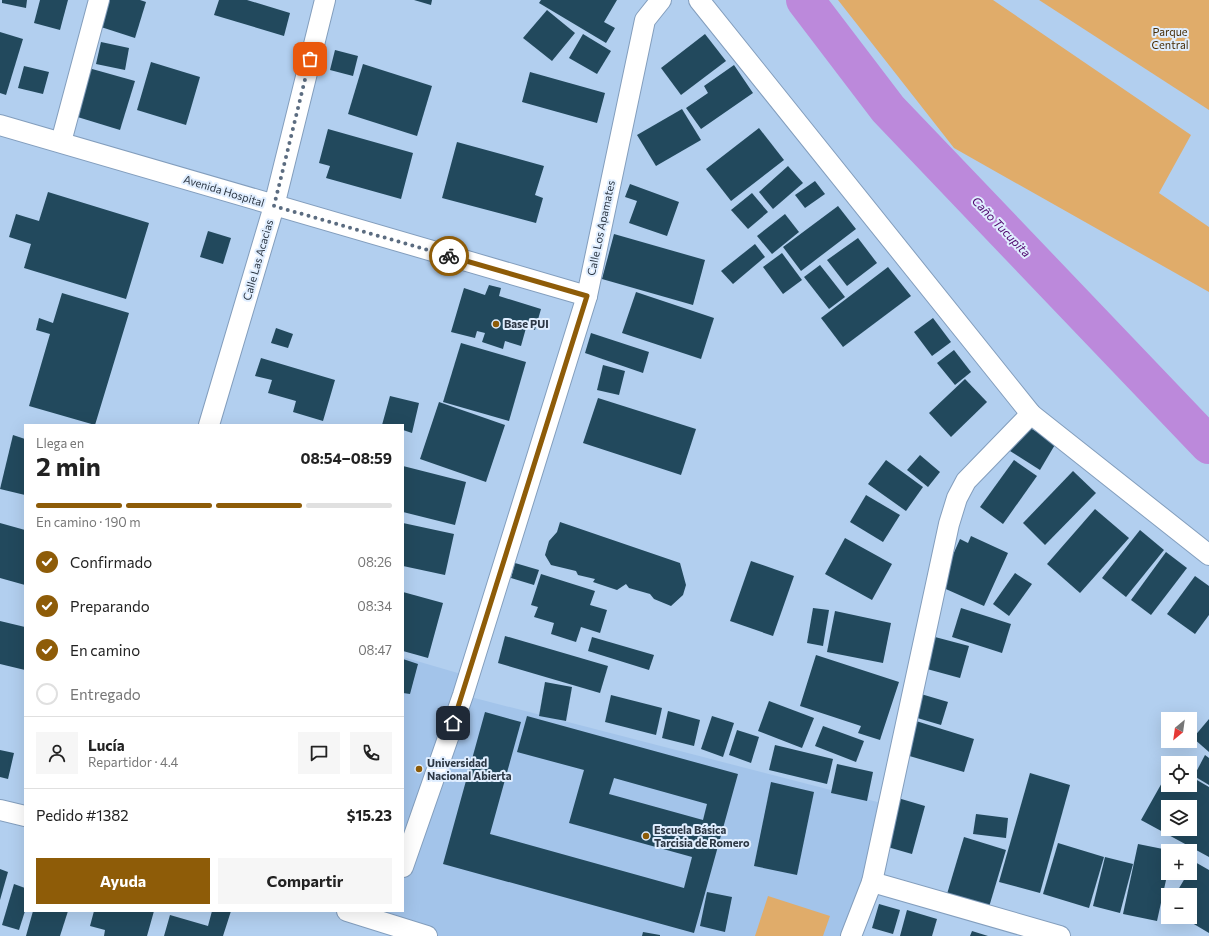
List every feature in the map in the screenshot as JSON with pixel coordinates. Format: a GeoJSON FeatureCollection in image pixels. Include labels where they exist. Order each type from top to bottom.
{"type":"FeatureCollection","features":[{"type":"Feature","properties":{"kind":"street"},"geometry":{"type":"LineString","coordinates":[[61,142],[99,0]]}},
{"type":"Feature","properties":{"kind":"street","name":"Calle Las Acacias"},"geometry":{"type":"LineString","coordinates":[[210,424],[274,206],[325,0]]}},
{"type":"Feature","properties":{"kind":"street","name":"Calle Los Apamates"},"geometry":{"type":"LineString","coordinates":[[404,864],[463,694],[587,296],[645,20],[661,0]]}},
{"type":"Feature","properties":{"kind":"street"},"geometry":{"type":"LineString","coordinates":[[699,0],[1032,414],[1209,555]]}},
{"type":"Feature","properties":{"kind":"street","name":"Avenida Hospital"},"geometry":{"type":"LineString","coordinates":[[0,125],[587,296]]}},
{"type":"Feature","properties":{"kind":"street"},"geometry":{"type":"LineString","coordinates":[[851,936],[872,882],[949,524],[957,498],[966,481],[1032,414]]}},
{"type":"Feature","properties":{"kind":"street"},"geometry":{"type":"LineString","coordinates":[[0,810],[24,816]]}},
{"type":"Feature","properties":{"kind":"street"},"geometry":{"type":"LineString","coordinates":[[872,882],[1060,936]]}},
{"type":"Feature","properties":{"kind":"street"},"geometry":{"type":"LineString","coordinates":[[354,912],[386,917],[427,936]]}},
{"type":"Feature","properties":{"kind":"shaded area","name":"Universidad Nacional Abierta"},"geometry":{"type":"Polygon","coordinates":[[[404,657],[468,676],[404,859],[404,657]]]}},
{"type":"Feature","properties":{"kind":"shaded area","name":"Escuela Básica Tarcisia de Romero"},"geometry":{"type":"Polygon","coordinates":[[[463,695],[889,805],[844,936],[427,936],[384,922],[388,912],[404,912],[404,864],[463,695]]]}},
{"type":"Feature","properties":{"kind":"green space"},"geometry":{"type":"Polygon","coordinates":[[[838,0],[993,0],[1191,135],[1159,193],[1209,227],[1209,292],[954,148],[838,0]]]}},
{"type":"Feature","properties":{"kind":"green space","name":"Parque Central"},"geometry":{"type":"Polygon","coordinates":[[[1039,0],[1209,0],[1209,110],[1039,0]]]}},
{"type":"Feature","properties":{"kind":"green space"},"geometry":{"type":"Polygon","coordinates":[[[768,896],[830,916],[823,936],[755,936],[768,896]]]}},
{"type":"Feature","properties":{"kind":"building"},"geometry":{"type":"Polygon","coordinates":[[[2,0],[27,0],[26,8],[2,3],[2,0]]]}},
{"type":"Feature","properties":{"kind":"building"},"geometry":{"type":"Polygon","coordinates":[[[40,0],[68,0],[60,30],[34,23],[40,0]]]}},
{"type":"Feature","properties":{"kind":"building"},"geometry":{"type":"Polygon","coordinates":[[[109,0],[140,0],[146,2],[135,38],[101,27],[109,0]]]}},
{"type":"Feature","properties":{"kind":"building"},"geometry":{"type":"Polygon","coordinates":[[[219,0],[247,0],[290,13],[284,36],[214,15],[219,0]]]}},
{"type":"Feature","properties":{"kind":"building"},"geometry":{"type":"Polygon","coordinates":[[[414,0],[432,0],[431,5],[414,0]]]}},
{"type":"Feature","properties":{"kind":"building"},"geometry":{"type":"Polygon","coordinates":[[[541,0],[617,0],[604,22],[615,28],[606,43],[539,3],[541,0]]]}},
{"type":"Feature","properties":{"kind":"building"},"geometry":{"type":"Polygon","coordinates":[[[547,10],[575,33],[552,61],[523,38],[547,10]]]}},
{"type":"Feature","properties":{"kind":"building"},"geometry":{"type":"Polygon","coordinates":[[[0,32],[23,39],[6,95],[0,93],[0,32]]]}},
{"type":"Feature","properties":{"kind":"building"},"geometry":{"type":"Polygon","coordinates":[[[583,34],[611,51],[597,74],[569,58],[583,34]]]}},
{"type":"Feature","properties":{"kind":"building"},"geometry":{"type":"Polygon","coordinates":[[[705,34],[726,61],[681,95],[661,68],[705,34]]]}},
{"type":"Feature","properties":{"kind":"building"},"geometry":{"type":"Polygon","coordinates":[[[101,42],[129,48],[125,70],[96,64],[101,42]]]}},
{"type":"Feature","properties":{"kind":"building"},"geometry":{"type":"Polygon","coordinates":[[[335,50],[358,56],[353,76],[330,70],[335,50]]]}},
{"type":"Feature","properties":{"kind":"building"},"geometry":{"type":"Polygon","coordinates":[[[151,62],[200,77],[186,125],[137,110],[151,62]]]}},
{"type":"Feature","properties":{"kind":"building"},"geometry":{"type":"Polygon","coordinates":[[[363,64],[432,86],[417,136],[348,114],[363,64]]]}},
{"type":"Feature","properties":{"kind":"building"},"geometry":{"type":"Polygon","coordinates":[[[734,65],[753,93],[701,129],[686,108],[708,93],[704,86],[734,65]]]}},
{"type":"Feature","properties":{"kind":"building"},"geometry":{"type":"Polygon","coordinates":[[[24,66],[49,72],[43,94],[18,88],[24,66]]]}},
{"type":"Feature","properties":{"kind":"building"},"geometry":{"type":"Polygon","coordinates":[[[85,67],[135,81],[120,130],[71,115],[85,67]]]}},
{"type":"Feature","properties":{"kind":"building"},"geometry":{"type":"Polygon","coordinates":[[[530,72],[605,93],[597,123],[522,102],[530,72]]]}},
{"type":"Feature","properties":{"kind":"building"},"geometry":{"type":"Polygon","coordinates":[[[682,109],[701,140],[656,166],[637,135],[682,109]]]}},
{"type":"Feature","properties":{"kind":"building"},"geometry":{"type":"Polygon","coordinates":[[[759,128],[784,160],[731,201],[706,169],[759,128]]]}},
{"type":"Feature","properties":{"kind":"building"},"geometry":{"type":"Polygon","coordinates":[[[328,129],[413,153],[401,199],[326,178],[330,166],[319,163],[328,129]]]}},
{"type":"Feature","properties":{"kind":"building"},"geometry":{"type":"Polygon","coordinates":[[[457,142],[544,166],[535,195],[543,198],[536,223],[442,198],[457,142]]]}},
{"type":"Feature","properties":{"kind":"building"},"geometry":{"type":"Polygon","coordinates":[[[788,166],[803,183],[773,209],[759,192],[788,166]]]}},
{"type":"Feature","properties":{"kind":"building"},"geometry":{"type":"Polygon","coordinates":[[[815,181],[825,194],[805,208],[795,195],[815,181]]]}},
{"type":"Feature","properties":{"kind":"building"},"geometry":{"type":"Polygon","coordinates":[[[630,184],[679,202],[667,236],[629,223],[637,201],[625,197],[630,184]]]}},
{"type":"Feature","properties":{"kind":"building"},"geometry":{"type":"Polygon","coordinates":[[[48,192],[149,223],[126,299],[24,268],[31,244],[9,237],[16,214],[39,221],[48,192]]]}},
{"type":"Feature","properties":{"kind":"building"},"geometry":{"type":"Polygon","coordinates":[[[752,193],[768,212],[748,229],[731,210],[752,193]]]}},
{"type":"Feature","properties":{"kind":"building"},"geometry":{"type":"Polygon","coordinates":[[[838,206],[856,229],[801,271],[783,247],[838,206]]]}},
{"type":"Feature","properties":{"kind":"building"},"geometry":{"type":"Polygon","coordinates":[[[785,214],[799,232],[772,254],[757,236],[785,214]]]}},
{"type":"Feature","properties":{"kind":"building"},"geometry":{"type":"Polygon","coordinates":[[[208,231],[231,238],[223,264],[200,257],[208,231]]]}},
{"type":"Feature","properties":{"kind":"building"},"geometry":{"type":"Polygon","coordinates":[[[614,234],[705,260],[693,305],[602,279],[614,234]]]}},
{"type":"Feature","properties":{"kind":"building"},"geometry":{"type":"Polygon","coordinates":[[[858,238],[877,263],[847,286],[827,260],[858,238]]]}},
{"type":"Feature","properties":{"kind":"building"},"geometry":{"type":"Polygon","coordinates":[[[755,244],[765,257],[733,284],[721,271],[755,244]]]}},
{"type":"Feature","properties":{"kind":"building"},"geometry":{"type":"Polygon","coordinates":[[[782,253],[802,280],[783,294],[763,267],[782,253]]]}},
{"type":"Feature","properties":{"kind":"building"},"geometry":{"type":"Polygon","coordinates":[[[820,265],[845,297],[829,309],[804,277],[820,265]]]}},
{"type":"Feature","properties":{"kind":"building"},"geometry":{"type":"Polygon","coordinates":[[[888,267],[911,296],[843,347],[821,318],[888,267]]]}},
{"type":"Feature","properties":{"kind":"building"},"geometry":{"type":"Polygon","coordinates":[[[489,285],[501,288],[499,296],[541,309],[535,330],[526,328],[521,346],[505,341],[503,349],[482,342],[485,333],[477,331],[475,338],[451,332],[464,288],[485,295],[489,285]]]}},
{"type":"Feature","properties":{"kind":"building"},"geometry":{"type":"Polygon","coordinates":[[[636,292],[714,318],[701,359],[622,333],[636,292]]]}},
{"type":"Feature","properties":{"kind":"building"},"geometry":{"type":"Polygon","coordinates":[[[62,293],[129,313],[95,424],[29,406],[50,334],[36,330],[39,318],[53,323],[62,293]]]}},
{"type":"Feature","properties":{"kind":"building"},"geometry":{"type":"Polygon","coordinates":[[[933,318],[951,342],[932,356],[914,332],[933,318]]]}},
{"type":"Feature","properties":{"kind":"building"},"geometry":{"type":"Polygon","coordinates":[[[276,328],[293,334],[288,348],[271,343],[276,328]]]}},
{"type":"Feature","properties":{"kind":"building"},"geometry":{"type":"Polygon","coordinates":[[[591,333],[649,352],[643,373],[585,353],[591,333]]]}},
{"type":"Feature","properties":{"kind":"building"},"geometry":{"type":"Polygon","coordinates":[[[461,343],[526,362],[509,421],[443,402],[461,343]]]}},
{"type":"Feature","properties":{"kind":"building"},"geometry":{"type":"Polygon","coordinates":[[[954,350],[971,372],[955,385],[937,363],[954,350]]]}},
{"type":"Feature","properties":{"kind":"building"},"geometry":{"type":"Polygon","coordinates":[[[261,358],[335,380],[323,421],[293,412],[296,401],[268,393],[272,380],[255,376],[261,358]]]}},
{"type":"Feature","properties":{"kind":"building"},"geometry":{"type":"Polygon","coordinates":[[[603,365],[625,371],[619,395],[597,390],[603,365]]]}},
{"type":"Feature","properties":{"kind":"building"},"geometry":{"type":"Polygon","coordinates":[[[965,379],[987,402],[951,437],[929,413],[965,379]]]}},
{"type":"Feature","properties":{"kind":"building"},"geometry":{"type":"Polygon","coordinates":[[[390,396],[419,403],[412,433],[404,430],[404,424],[382,424],[390,396]]]}},
{"type":"Feature","properties":{"kind":"building"},"geometry":{"type":"Polygon","coordinates":[[[598,398],[696,429],[681,475],[583,443],[598,398]]]}},
{"type":"Feature","properties":{"kind":"building"},"geometry":{"type":"Polygon","coordinates":[[[439,402],[505,425],[486,482],[420,459],[439,402]]]}},
{"type":"Feature","properties":{"kind":"building"},"geometry":{"type":"Polygon","coordinates":[[[1025,425],[1056,443],[1040,470],[1010,451],[1025,425]]]}},
{"type":"Feature","properties":{"kind":"building"},"geometry":{"type":"Polygon","coordinates":[[[13,435],[24,439],[24,495],[0,489],[13,435]]]}},
{"type":"Feature","properties":{"kind":"building"},"geometry":{"type":"Polygon","coordinates":[[[920,455],[940,472],[928,487],[907,470],[920,455]]]}},
{"type":"Feature","properties":{"kind":"building"},"geometry":{"type":"Polygon","coordinates":[[[886,460],[923,487],[906,511],[868,484],[886,460]]]}},
{"type":"Feature","properties":{"kind":"building"},"geometry":{"type":"Polygon","coordinates":[[[1014,460],[1037,476],[1003,524],[980,507],[1014,460]]]}},
{"type":"Feature","properties":{"kind":"building"},"geometry":{"type":"Polygon","coordinates":[[[404,466],[466,482],[455,525],[404,512],[404,466]]]}},
{"type":"Feature","properties":{"kind":"building"},"geometry":{"type":"Polygon","coordinates":[[[1073,471],[1096,493],[1045,545],[1023,523],[1073,471]]]}},
{"type":"Feature","properties":{"kind":"building"},"geometry":{"type":"Polygon","coordinates":[[[866,495],[900,515],[883,542],[850,522],[866,495]]]}},
{"type":"Feature","properties":{"kind":"building"},"geometry":{"type":"Polygon","coordinates":[[[1095,509],[1129,538],[1080,593],[1047,564],[1095,509]]]}},
{"type":"Feature","properties":{"kind":"building"},"geometry":{"type":"Polygon","coordinates":[[[560,522],[680,563],[686,585],[683,595],[671,606],[654,599],[650,594],[629,588],[626,584],[617,590],[593,582],[595,579],[578,575],[576,571],[551,565],[545,555],[549,541],[557,532],[560,522]]]}},
{"type":"Feature","properties":{"kind":"building"},"geometry":{"type":"Polygon","coordinates":[[[0,523],[24,530],[24,585],[0,578],[0,523]]]}},
{"type":"Feature","properties":{"kind":"building"},"geometry":{"type":"Polygon","coordinates":[[[404,523],[454,534],[445,575],[404,566],[404,523]]]}},
{"type":"Feature","properties":{"kind":"building"},"geometry":{"type":"Polygon","coordinates":[[[1140,530],[1164,550],[1126,597],[1102,578],[1140,530]]]}},
{"type":"Feature","properties":{"kind":"building"},"geometry":{"type":"Polygon","coordinates":[[[971,536],[1008,553],[984,606],[939,586],[960,539],[968,543],[971,536]]]}},
{"type":"Feature","properties":{"kind":"building"},"geometry":{"type":"Polygon","coordinates":[[[845,538],[892,564],[872,600],[825,574],[845,538]]]}},
{"type":"Feature","properties":{"kind":"building"},"geometry":{"type":"Polygon","coordinates":[[[1166,552],[1187,568],[1151,615],[1131,600],[1166,552]]]}},
{"type":"Feature","properties":{"kind":"building"},"geometry":{"type":"Polygon","coordinates":[[[751,561],[794,576],[773,636],[730,621],[751,561]]]}},
{"type":"Feature","properties":{"kind":"building"},"geometry":{"type":"Polygon","coordinates":[[[515,563],[539,570],[534,585],[511,578],[515,563]]]}},
{"type":"Feature","properties":{"kind":"building"},"geometry":{"type":"Polygon","coordinates":[[[1015,573],[1032,584],[1009,616],[993,604],[1015,573]]]}},
{"type":"Feature","properties":{"kind":"building"},"geometry":{"type":"Polygon","coordinates":[[[541,574],[595,591],[590,605],[607,610],[600,633],[581,627],[576,642],[551,634],[554,623],[534,617],[538,607],[531,605],[541,574]]]}},
{"type":"Feature","properties":{"kind":"building"},"geometry":{"type":"Polygon","coordinates":[[[1195,576],[1209,586],[1209,615],[1195,634],[1167,614],[1195,576]]]}},
{"type":"Feature","properties":{"kind":"building"},"geometry":{"type":"Polygon","coordinates":[[[404,592],[443,603],[428,658],[404,651],[404,592]]]}},
{"type":"Feature","properties":{"kind":"building"},"geometry":{"type":"Polygon","coordinates":[[[813,608],[829,610],[823,646],[807,643],[813,608]]]}},
{"type":"Feature","properties":{"kind":"building"},"geometry":{"type":"Polygon","coordinates":[[[961,608],[1011,624],[1002,653],[952,637],[961,608]]]}},
{"type":"Feature","properties":{"kind":"building"},"geometry":{"type":"Polygon","coordinates":[[[835,611],[891,623],[883,663],[827,652],[835,611]]]}},
{"type":"Feature","properties":{"kind":"building"},"geometry":{"type":"Polygon","coordinates":[[[0,621],[24,627],[24,670],[0,664],[0,621]]]}},
{"type":"Feature","properties":{"kind":"building"},"geometry":{"type":"Polygon","coordinates":[[[505,636],[608,666],[600,693],[498,663],[505,636]]]}},
{"type":"Feature","properties":{"kind":"building"},"geometry":{"type":"Polygon","coordinates":[[[592,637],[654,655],[649,670],[588,651],[592,637]]]}},
{"type":"Feature","properties":{"kind":"building"},"geometry":{"type":"Polygon","coordinates":[[[935,637],[969,646],[960,678],[927,669],[935,637]]]}},
{"type":"Feature","properties":{"kind":"building"},"geometry":{"type":"Polygon","coordinates":[[[816,655],[899,682],[880,740],[858,733],[861,726],[800,706],[816,655]]]}},
{"type":"Feature","properties":{"kind":"building"},"geometry":{"type":"Polygon","coordinates":[[[404,659],[418,664],[410,694],[404,693],[404,659]]]}},
{"type":"Feature","properties":{"kind":"building"},"geometry":{"type":"Polygon","coordinates":[[[545,682],[572,687],[566,721],[539,716],[545,682]]]}},
{"type":"Feature","properties":{"kind":"building"},"geometry":{"type":"Polygon","coordinates":[[[921,694],[948,702],[941,725],[914,717],[921,694]]]}},
{"type":"Feature","properties":{"kind":"building"},"geometry":{"type":"Polygon","coordinates":[[[611,695],[662,708],[656,735],[605,722],[611,695]]]}},
{"type":"Feature","properties":{"kind":"building"},"geometry":{"type":"Polygon","coordinates":[[[769,701],[814,718],[802,748],[758,731],[769,701]]]}},
{"type":"Feature","properties":{"kind":"building"},"geometry":{"type":"Polygon","coordinates":[[[668,711],[700,720],[694,746],[662,738],[668,711]]]}},
{"type":"Feature","properties":{"kind":"building"},"geometry":{"type":"Polygon","coordinates":[[[485,712],[521,722],[490,834],[684,888],[692,857],[569,823],[584,770],[517,752],[527,716],[738,774],[694,933],[443,864],[485,712]],[[614,778],[609,794],[703,820],[707,804],[614,778]]]}},
{"type":"Feature","properties":{"kind":"building"},"geometry":{"type":"Polygon","coordinates":[[[712,716],[734,723],[723,757],[701,749],[712,716]]]}},
{"type":"Feature","properties":{"kind":"building"},"geometry":{"type":"Polygon","coordinates":[[[1209,719],[1209,752],[1197,742],[1197,733],[1209,719]]]}},
{"type":"Feature","properties":{"kind":"building"},"geometry":{"type":"Polygon","coordinates":[[[916,721],[974,739],[964,772],[906,755],[916,721]]]}},
{"type":"Feature","properties":{"kind":"building"},"geometry":{"type":"Polygon","coordinates":[[[823,726],[864,741],[856,762],[815,746],[823,726]]]}},
{"type":"Feature","properties":{"kind":"building"},"geometry":{"type":"Polygon","coordinates":[[[737,730],[759,737],[751,763],[729,755],[737,730]]]}},
{"type":"Feature","properties":{"kind":"building"},"geometry":{"type":"Polygon","coordinates":[[[775,745],[833,759],[827,784],[769,770],[775,745]]]}},
{"type":"Feature","properties":{"kind":"building"},"geometry":{"type":"Polygon","coordinates":[[[0,750],[14,753],[8,779],[0,777],[0,750]]]}},
{"type":"Feature","properties":{"kind":"building"},"geometry":{"type":"Polygon","coordinates":[[[1205,755],[1209,758],[1209,785],[1197,778],[1197,770],[1205,755]]]}},
{"type":"Feature","properties":{"kind":"building"},"geometry":{"type":"Polygon","coordinates":[[[837,764],[873,772],[867,801],[831,793],[837,764]]]}},
{"type":"Feature","properties":{"kind":"building"},"geometry":{"type":"Polygon","coordinates":[[[1030,773],[1070,785],[1040,893],[999,882],[1030,773]]]}},
{"type":"Feature","properties":{"kind":"building"},"geometry":{"type":"Polygon","coordinates":[[[1197,780],[1209,787],[1209,857],[1197,850],[1197,844],[1185,844],[1170,836],[1197,836],[1197,800],[1161,800],[1161,831],[1141,820],[1161,784],[1161,792],[1197,792],[1197,780]]]}},
{"type":"Feature","properties":{"kind":"building"},"geometry":{"type":"Polygon","coordinates":[[[771,782],[814,792],[797,875],[754,866],[771,782]]]}},
{"type":"Feature","properties":{"kind":"building"},"geometry":{"type":"Polygon","coordinates":[[[898,798],[925,806],[912,854],[884,846],[898,798]]]}},
{"type":"Feature","properties":{"kind":"building"},"geometry":{"type":"Polygon","coordinates":[[[976,814],[1008,818],[1006,838],[973,834],[976,814]]]}},
{"type":"Feature","properties":{"kind":"building"},"geometry":{"type":"Polygon","coordinates":[[[964,837],[1006,850],[989,907],[947,894],[964,837]]]}},
{"type":"Feature","properties":{"kind":"building"},"geometry":{"type":"Polygon","coordinates":[[[1058,843],[1104,857],[1089,908],[1043,894],[1058,843]]]}},
{"type":"Feature","properties":{"kind":"building"},"geometry":{"type":"Polygon","coordinates":[[[1138,844],[1161,849],[1161,880],[1166,880],[1164,888],[1161,888],[1161,903],[1157,921],[1123,914],[1138,844]]]}},
{"type":"Feature","properties":{"kind":"building"},"geometry":{"type":"Polygon","coordinates":[[[1105,857],[1133,864],[1120,913],[1093,906],[1105,857]]]}},
{"type":"Feature","properties":{"kind":"building"},"geometry":{"type":"Polygon","coordinates":[[[1197,863],[1209,870],[1209,933],[1194,924],[1197,924],[1197,888],[1179,888],[1184,880],[1197,880],[1197,863]]]}},
{"type":"Feature","properties":{"kind":"building"},"geometry":{"type":"Polygon","coordinates":[[[0,869],[8,872],[0,900],[0,869]]]}},
{"type":"Feature","properties":{"kind":"building"},"geometry":{"type":"Polygon","coordinates":[[[14,884],[24,888],[25,912],[19,930],[2,925],[14,884]]]}},
{"type":"Feature","properties":{"kind":"building"},"geometry":{"type":"Polygon","coordinates":[[[707,892],[732,897],[725,932],[700,926],[707,892]]]}},
{"type":"Feature","properties":{"kind":"building"},"geometry":{"type":"Polygon","coordinates":[[[879,904],[900,910],[893,934],[872,928],[879,904]]]}},
{"type":"Feature","properties":{"kind":"building"},"geometry":{"type":"Polygon","coordinates":[[[907,910],[937,919],[932,936],[900,936],[907,910]]]}},
{"type":"Feature","properties":{"kind":"building"},"geometry":{"type":"Polygon","coordinates":[[[33,912],[68,912],[60,936],[26,936],[33,912]]]}},
{"type":"Feature","properties":{"kind":"building"},"geometry":{"type":"Polygon","coordinates":[[[94,912],[154,912],[147,936],[104,936],[105,930],[90,926],[94,912]]]}},
{"type":"Feature","properties":{"kind":"building"},"geometry":{"type":"Polygon","coordinates":[[[212,912],[231,912],[223,936],[164,936],[170,915],[208,926],[212,912]]]}},
{"type":"Feature","properties":{"kind":"building"},"geometry":{"type":"Polygon","coordinates":[[[972,931],[988,936],[970,936],[972,931]]]}},
{"type":"Feature","properties":{"kind":"building"},"geometry":{"type":"Polygon","coordinates":[[[643,932],[660,935],[660,936],[642,936],[643,932]]]}},
{"type":"Feature","properties":{"kind":"waterway","name":"Caño Tucupita"},"geometry":{"type":"LineString","coordinates":[[805,0],[888,109],[1209,445]]}},
{"type":"Feature","properties":{"kind":"way so far"},"geometry":{"type":"LineString","coordinates":[[310,59],[274,206],[449,256]]}},
{"type":"Feature","properties":{"kind":"place","name":"Base PUI"},"geometry":{"type":"Point","coordinates":[496,324]}},
{"type":"Feature","properties":{"kind":"place","name":"Universidad Nacional Abierta"},"geometry":{"type":"Point","coordinates":[419,769]}},
{"type":"Feature","properties":{"kind":"place","name":"Escuela Básica Tarcisia de Romero"},"geometry":{"type":"Point","coordinates":[646,836]}},
{"type":"Feature","properties":{"kind":"route"},"geometry":{"type":"LineString","coordinates":[[449,256],[587,296],[453,723]]}}]}
